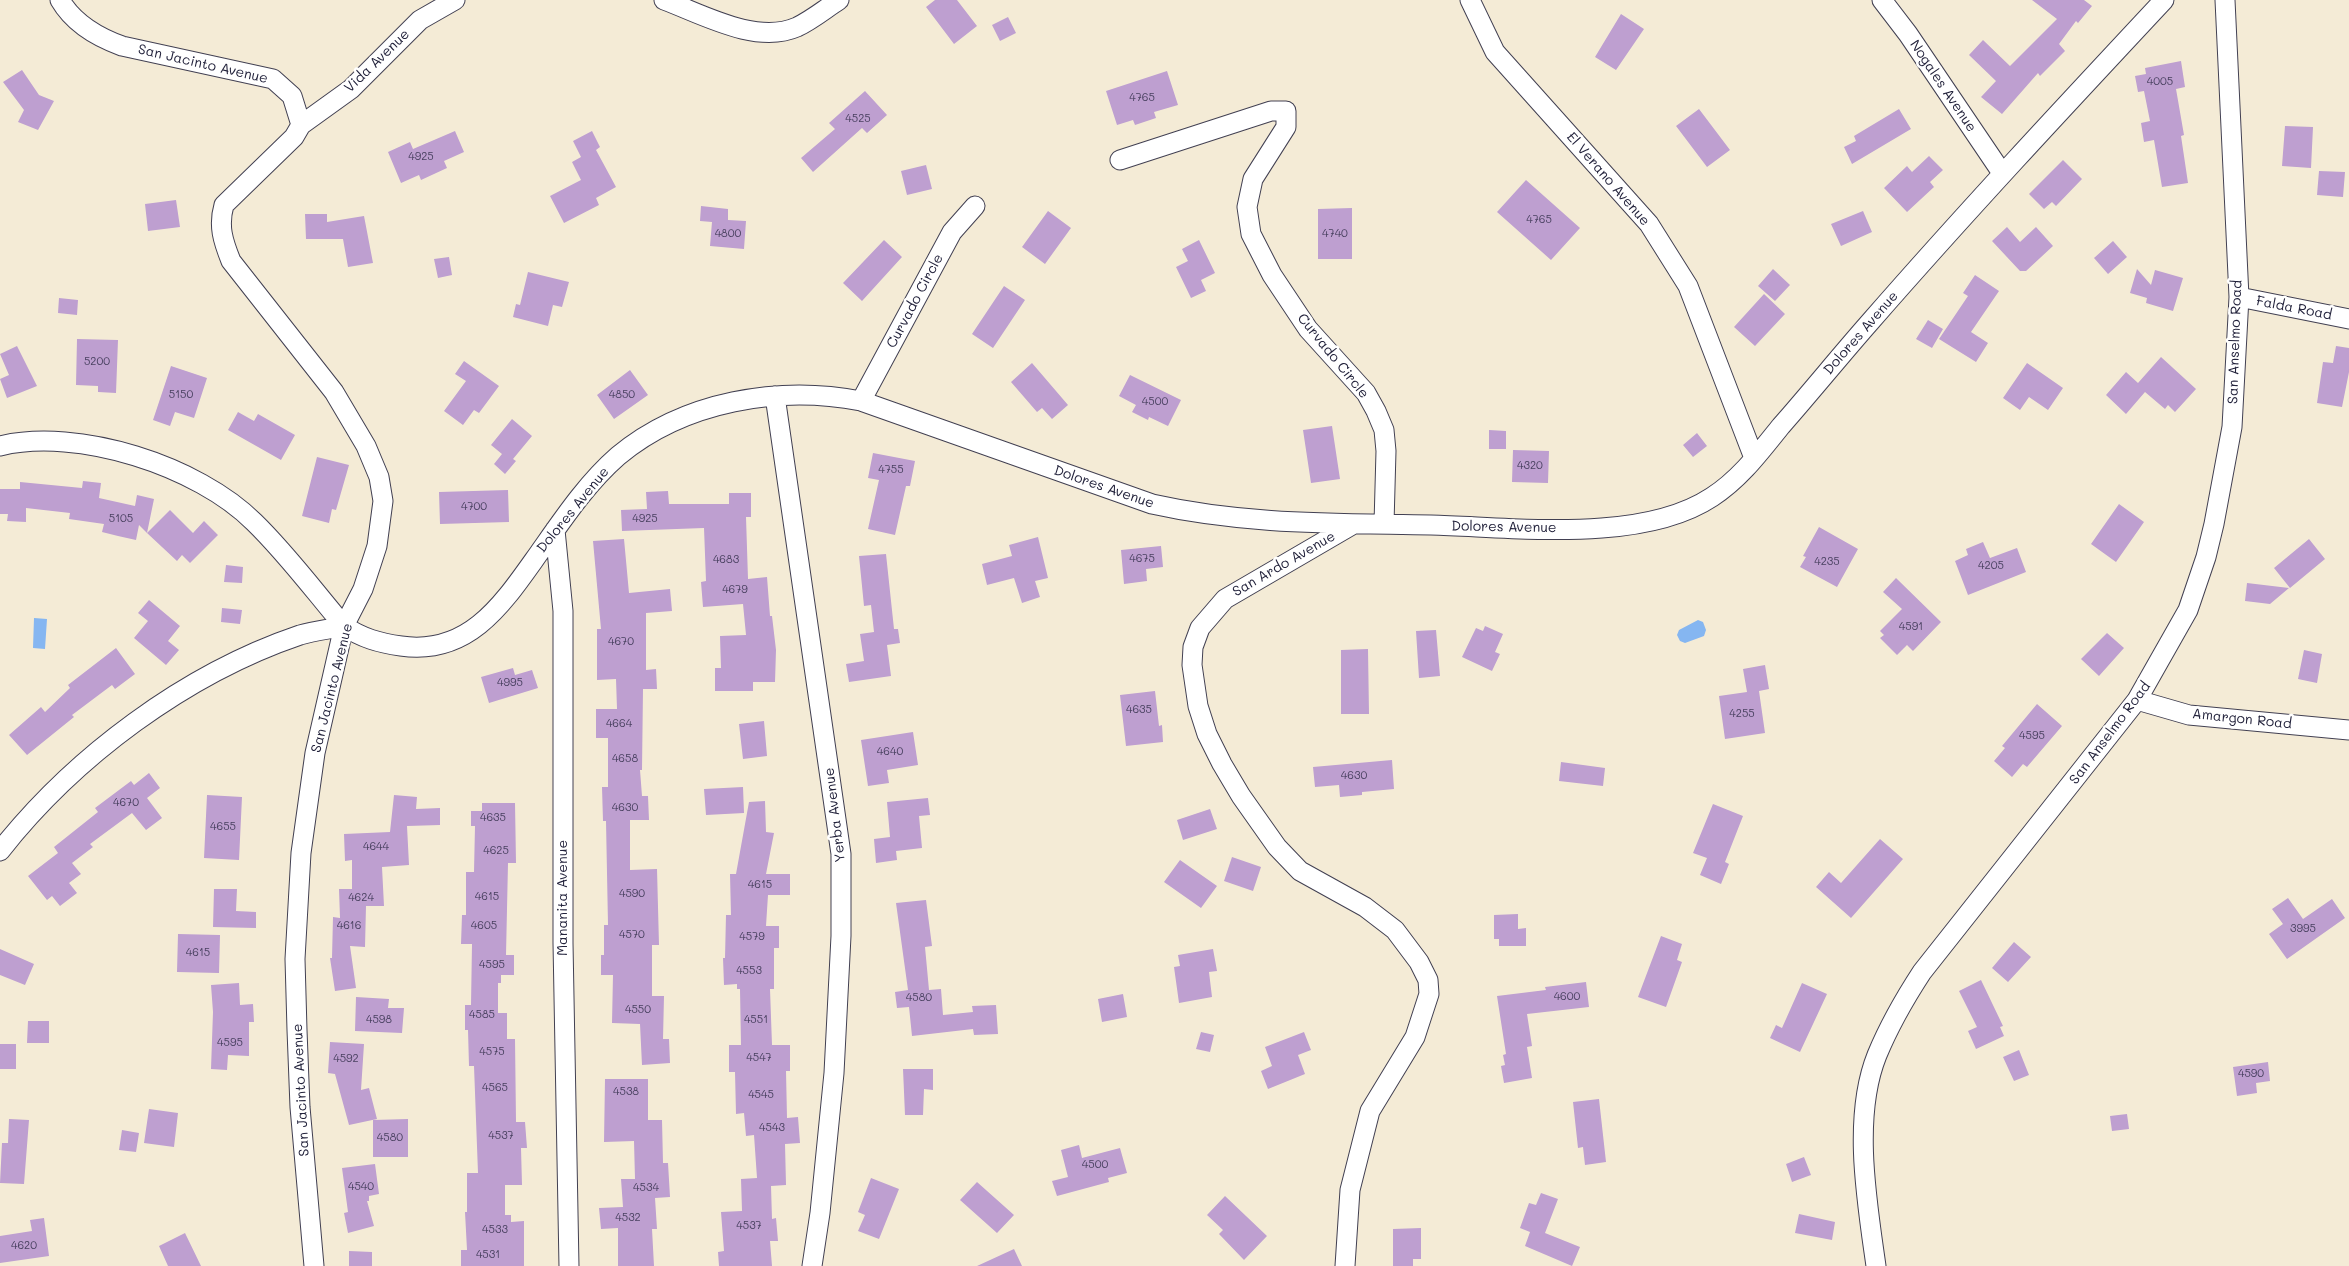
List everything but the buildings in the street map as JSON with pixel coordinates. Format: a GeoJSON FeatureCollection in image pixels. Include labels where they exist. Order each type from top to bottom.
{"type":"FeatureCollection","features":[{"type":"Feature","properties":{"kind":"street","name":"San Jacinto Avenue"},"geometry":{"type":"LineString","coordinates":[[60,0],[72,16],[98,38],[122,46],[273,79],[292,96],[300,125],[294,137],[224,204],[220,220],[222,237],[231,261],[334,392],[366,446],[379,477],[383,501],[376,546],[363,589],[344,626],[315,753],[301,853],[295,959],[300,1107],[314,1266]]}},
{"type":"Feature","properties":{"kind":"street","name":"Vida Avenue"},"geometry":{"type":"LineString","coordinates":[[300,125],[351,89],[420,20],[455,0]]}},
{"type":"Feature","properties":{"kind":"street"},"geometry":{"type":"LineString","coordinates":[[664,0],[720,22],[761,32],[776,32],[795,28],[839,0]]}},
{"type":"Feature","properties":{"kind":"street","name":"El Verano Avenue"},"geometry":{"type":"LineString","coordinates":[[1470,0],[1495,52],[1649,224],[1688,286],[1754,458]]}},
{"type":"Feature","properties":{"kind":"street","name":"Nogales Avenue"},"geometry":{"type":"LineString","coordinates":[[1882,0],[1908,34],[2002,173]]}},
{"type":"Feature","properties":{"kind":"street","name":"Dolores Avenue"},"geometry":{"type":"LineString","coordinates":[[0,446],[39,442],[90,446],[125,452],[170,468],[211,488],[254,521],[344,626],[361,637],[406,647],[438,646],[457,638],[471,631],[500,607],[555,530],[602,471],[646,436],[701,410],[739,401],[775,396],[812,394],[862,401],[1152,504],[1193,513],[1242,520],[1352,525],[1568,528],[1647,522],[1680,513],[1712,498],[1743,472],[1868,324],[2002,173],[2164,0]]}},
{"type":"Feature","properties":{"kind":"street","name":"San Anselmo Road"},"geometry":{"type":"LineString","coordinates":[[1876,1266],[1867,1204],[1864,1135],[1867,1096],[1877,1056],[1897,1014],[1922,972],[2137,700],[2188,610],[2214,524],[2232,427],[2239,298],[2225,0]]}},
{"type":"Feature","properties":{"kind":"street","name":"Curvado Circle"},"geometry":{"type":"LineString","coordinates":[[1120,160],[1272,111],[1286,111],[1286,127],[1253,179],[1247,207],[1251,234],[1272,274],[1308,329],[1366,393],[1379,417],[1384,430],[1386,451],[1384,524]]}},
{"type":"Feature","properties":{"kind":"street","name":"Curvado Circle"},"geometry":{"type":"LineString","coordinates":[[862,401],[952,232],[975,206]]}},
{"type":"Feature","properties":{"kind":"street","name":"Falda Road"},"geometry":{"type":"LineString","coordinates":[[2239,298],[2349,319]]}},
{"type":"Feature","properties":{"kind":"street","name":"Yerba Avenue"},"geometry":{"type":"LineString","coordinates":[[775,396],[842,854],[841,936],[834,1073],[820,1213],[812,1266]]}},
{"type":"Feature","properties":{"kind":"street","name":"San Ardo Avenue"},"geometry":{"type":"LineString","coordinates":[[1345,1266],[1350,1190],[1370,1111],[1416,1037],[1429,994],[1428,980],[1418,962],[1395,930],[1365,907],[1300,871],[1277,848],[1236,788],[1207,734],[1198,706],[1192,665],[1193,647],[1200,628],[1224,599],[1352,525]]}},
{"type":"Feature","properties":{"kind":"street","name":"Mananita Avenue"},"geometry":{"type":"LineString","coordinates":[[555,530],[563,611],[563,944],[569,1266]]}},
{"type":"Feature","properties":{"kind":"street"},"geometry":{"type":"LineString","coordinates":[[0,851],[51,794],[95,753],[142,717],[192,685],[246,658],[300,635],[344,626]]}},
{"type":"Feature","properties":{"kind":"street","name":"Amargon Road"},"geometry":{"type":"LineString","coordinates":[[2137,700],[2189,715],[2349,730]]}},
{"type":"Feature","properties":{"kind":"water"},"geometry":{"type":"Polygon","coordinates":[[[34,618],[47,619],[45,649],[33,648],[34,618]]]}},
{"type":"Feature","properties":{"kind":"water"},"geometry":{"type":"Polygon","coordinates":[[[1698,620],[1703,622],[1706,630],[1704,636],[1685,643],[1680,641],[1677,635],[1679,630],[1698,620]]]}}]}
